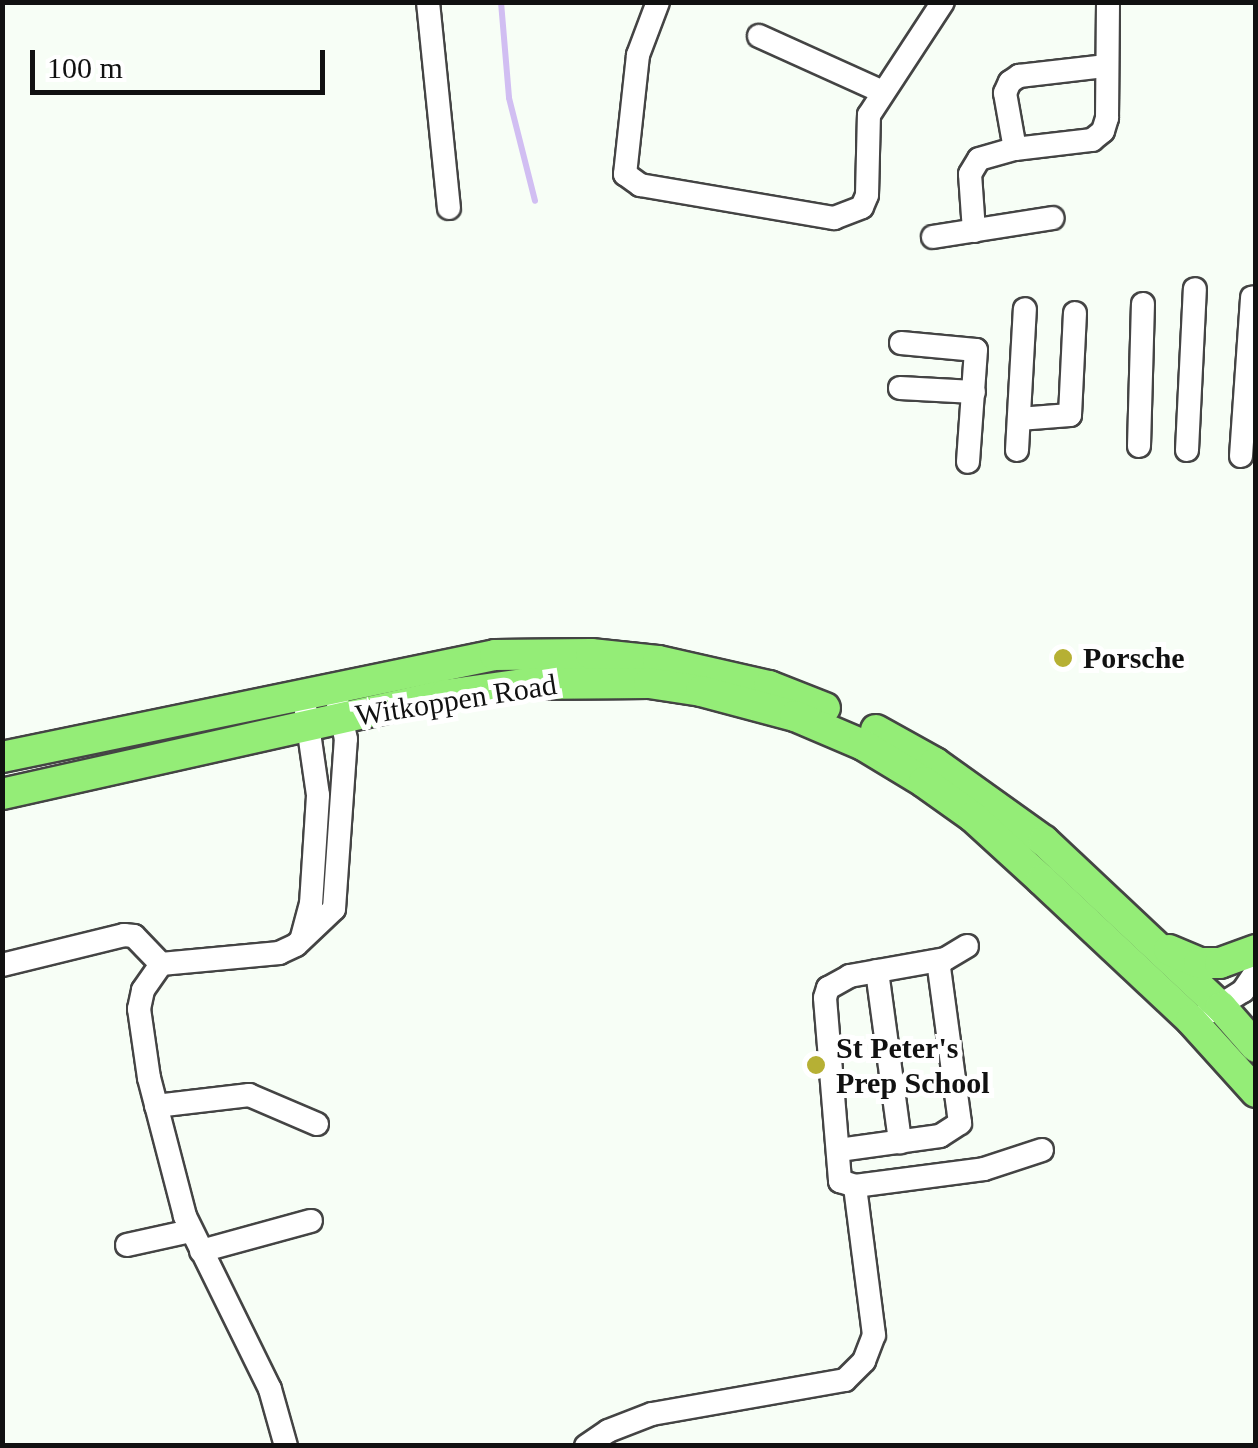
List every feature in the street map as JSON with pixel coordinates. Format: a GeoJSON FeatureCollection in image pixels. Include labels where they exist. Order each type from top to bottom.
{"type":"FeatureCollection","features":[{"type":"Feature","properties":{"kind":"main road","name":"Witkoppen Road"},"geometry":{"type":"LineString","coordinates":[[2,757],[495,655],[538,668]]}},
{"type":"Feature","properties":{"kind":"main road","name":"Witkoppen Road"},"geometry":{"type":"LineString","coordinates":[[2,794],[341,718],[538,668],[590,668],[658,661],[770,686],[860,722],[935,763],[1044,841],[1222,1007],[1256,1047]]}},
{"type":"Feature","properties":{"kind":"main road","name":"Witkoppen Road"},"geometry":{"type":"LineString","coordinates":[[590,668],[794,716],[862,745],[973,817],[1191,1020],[1256,1092]]}},
{"type":"Feature","properties":{"kind":"main road"},"geometry":{"type":"LineString","coordinates":[[1137,929],[1181,959],[1199,963],[1220,963],[1256,950]]}},
{"type":"Feature","properties":{"kind":"street"},"geometry":{"type":"LineString","coordinates":[[428,2],[449,208]]}},
{"type":"Feature","properties":{"kind":"street"},"geometry":{"type":"LineString","coordinates":[[658,2],[638,56],[625,174],[640,185],[844,216],[862,207],[867,196],[867,124],[881,91],[927,32],[943,2]]}},
{"type":"Feature","properties":{"kind":"street"},"geometry":{"type":"LineString","coordinates":[[974,231],[972,167],[982,157],[1015,148],[1098,137],[1108,118],[1108,2]]}},
{"type":"Feature","properties":{"kind":"street"},"geometry":{"type":"LineString","coordinates":[[759,36],[881,91]]}},
{"type":"Feature","properties":{"kind":"street"},"geometry":{"type":"LineString","coordinates":[[1015,148],[1005,93],[1010,82],[1019,76],[1106,66]]}},
{"type":"Feature","properties":{"kind":"street"},"geometry":{"type":"LineString","coordinates":[[933,237],[1053,218]]}},
{"type":"Feature","properties":{"kind":"street"},"geometry":{"type":"LineString","coordinates":[[1187,450],[1195,289]]}},
{"type":"Feature","properties":{"kind":"street"},"geometry":{"type":"LineString","coordinates":[[1242,456],[1252,298]]}},
{"type":"Feature","properties":{"kind":"street"},"geometry":{"type":"LineString","coordinates":[[1139,446],[1143,304]]}},
{"type":"Feature","properties":{"kind":"street"},"geometry":{"type":"LineString","coordinates":[[1017,450],[1024,309]]}},
{"type":"Feature","properties":{"kind":"street"},"geometry":{"type":"LineString","coordinates":[[1018,419],[1070,415],[1075,313]]}},
{"type":"Feature","properties":{"kind":"street"},"geometry":{"type":"LineString","coordinates":[[902,343],[972,347],[977,352],[968,462]]}},
{"type":"Feature","properties":{"kind":"street"},"geometry":{"type":"LineString","coordinates":[[900,388],[974,392]]}},
{"type":"Feature","properties":{"kind":"street"},"geometry":{"type":"LineString","coordinates":[[160,964],[237,960],[278,953],[300,940],[334,909],[346,739],[334,686]]}},
{"type":"Feature","properties":{"kind":"street"},"geometry":{"type":"LineString","coordinates":[[300,940],[311,904],[318,794],[302,693]]}},
{"type":"Feature","properties":{"kind":"street"},"geometry":{"type":"LineString","coordinates":[[314,855],[339,860]]}},
{"type":"Feature","properties":{"kind":"street"},"geometry":{"type":"LineString","coordinates":[[2,965],[124,934],[134,936],[160,964]]}},
{"type":"Feature","properties":{"kind":"street"},"geometry":{"type":"LineString","coordinates":[[967,946],[938,961],[837,980],[825,998],[840,1181],[855,1186],[984,1169],[1042,1150]]}},
{"type":"Feature","properties":{"kind":"street"},"geometry":{"type":"LineString","coordinates":[[840,1150],[950,1132],[962,1116],[938,961]]}},
{"type":"Feature","properties":{"kind":"street"},"geometry":{"type":"LineString","coordinates":[[160,964],[143,990],[139,1009],[156,1106],[195,1241],[270,1389],[286,1446]]}},
{"type":"Feature","properties":{"kind":"street"},"geometry":{"type":"LineString","coordinates":[[876,971],[900,1142]]}},
{"type":"Feature","properties":{"kind":"street"},"geometry":{"type":"LineString","coordinates":[[1191,1020],[1222,1007],[1242,991],[1256,972]]}},
{"type":"Feature","properties":{"kind":"street"},"geometry":{"type":"LineString","coordinates":[[156,1106],[250,1095],[317,1124]]}},
{"type":"Feature","properties":{"kind":"street"},"geometry":{"type":"LineString","coordinates":[[586,1446],[608,1431],[652,1414],[845,1380],[864,1361],[874,1335],[855,1186]]}},
{"type":"Feature","properties":{"kind":"street"},"geometry":{"type":"LineString","coordinates":[[127,1245],[195,1241],[310,1221]]}},
{"type":"Feature","properties":{"kind":"waterway"},"geometry":{"type":"LineString","coordinates":[[501,2],[509,98],[535,201]]}},
{"type":"Feature","properties":{"kind":"place","name":"Porsche"},"geometry":{"type":"Point","coordinates":[1063,658]}},
{"type":"Feature","properties":{"kind":"place","name":"St Peter's Prep School"},"geometry":{"type":"Point","coordinates":[816,1065]}}]}
